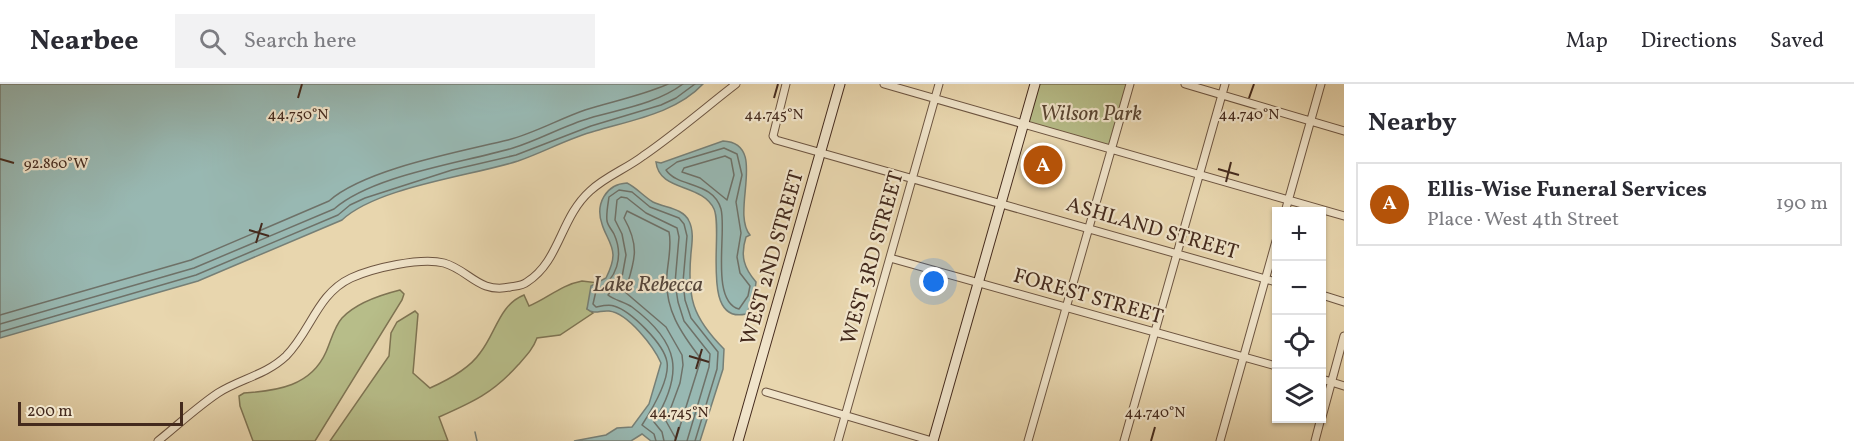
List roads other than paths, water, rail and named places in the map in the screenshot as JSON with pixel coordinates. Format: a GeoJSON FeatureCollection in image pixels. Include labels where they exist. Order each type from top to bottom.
{"type":"FeatureCollection","features":[{"type":"Feature","properties":{"kind":"street"},"geometry":{"type":"LineString","coordinates":[[158,441],[219,393],[261,374],[285,357],[306,333],[319,305],[330,292],[352,278],[402,264],[432,261],[446,263],[479,284],[502,289],[526,284],[549,264],[562,228],[589,192],[612,174],[655,148],[736,84]]}},
{"type":"Feature","properties":{"kind":"street","name":"ASHLAND STREET"},"geometry":{"type":"LineString","coordinates":[[786,84],[773,136],[776,140],[1272,281]]}},
{"type":"Feature","properties":{"kind":"street","name":"WEST 2ND STREET"},"geometry":{"type":"LineString","coordinates":[[738,441],[840,84]]}},
{"type":"Feature","properties":{"kind":"street"},"geometry":{"type":"LineString","coordinates":[[884,84],[1344,216]]}},
{"type":"Feature","properties":{"kind":"street","name":"WEST 3RD STREET"},"geometry":{"type":"LineString","coordinates":[[838,441],[939,84]]}},
{"type":"Feature","properties":{"kind":"street"},"geometry":{"type":"LineString","coordinates":[[766,392],[932,441],[1035,84]]}},
{"type":"Feature","properties":{"kind":"street"},"geometry":{"type":"LineString","coordinates":[[1028,441],[1130,84]]}},
{"type":"Feature","properties":{"kind":"street"},"geometry":{"type":"LineString","coordinates":[[1185,84],[1344,131]]}},
{"type":"Feature","properties":{"kind":"street"},"geometry":{"type":"LineString","coordinates":[[1124,441],[1225,84]]}},
{"type":"Feature","properties":{"kind":"street"},"geometry":{"type":"LineString","coordinates":[[1287,207],[1322,84]]}},
{"type":"Feature","properties":{"kind":"street"},"geometry":{"type":"LineString","coordinates":[[1220,441],[1272,255]]}},
{"type":"Feature","properties":{"kind":"street","name":"FOREST STREET"},"geometry":{"type":"LineString","coordinates":[[890,258],[1272,365]]}},
{"type":"Feature","properties":{"kind":"street"},"geometry":{"type":"LineString","coordinates":[[1326,296],[1344,302]]}},
{"type":"Feature","properties":{"kind":"street"},"geometry":{"type":"LineString","coordinates":[[1326,400],[1344,336]]}},
{"type":"Feature","properties":{"kind":"street"},"geometry":{"type":"LineString","coordinates":[[1326,380],[1344,386]]}},
{"type":"Feature","properties":{"kind":"street"},"geometry":{"type":"LineString","coordinates":[[1315,441],[1320,423]]}},
{"type":"Feature","properties":{"kind":"water"},"geometry":{"type":"Polygon","coordinates":[[[0,84],[703,84],[680,102],[653,114],[585,134],[518,161],[425,184],[378,199],[342,220],[198,281],[0,338],[0,84]]]}},
{"type":"Feature","properties":{"kind":"water"},"geometry":{"type":"Polygon","coordinates":[[[723,141],[737,145],[744,153],[746,165],[744,210],[745,224],[750,235],[746,237],[743,256],[746,267],[756,282],[754,298],[746,314],[732,314],[723,305],[718,291],[714,209],[700,195],[665,178],[659,172],[656,162],[661,163],[723,141]]]}},
{"type":"Feature","properties":{"kind":"water","name":"Lake Rebecca"},"geometry":{"type":"Polygon","coordinates":[[[627,183],[653,202],[683,213],[691,225],[690,282],[694,306],[705,327],[724,349],[723,369],[700,441],[651,441],[642,434],[631,441],[574,441],[606,435],[617,428],[632,427],[649,404],[661,363],[653,348],[624,318],[609,311],[595,312],[587,309],[591,286],[606,278],[613,257],[612,247],[600,217],[601,203],[613,187],[627,183]]]}},
{"type":"Feature","properties":{"kind":"waterway"},"geometry":{"type":"LineString","coordinates":[[475,432],[477,441]]}},
{"type":"Feature","properties":{"kind":"place","name":"Ellis-Wise Funeral Services"},"geometry":{"type":"Point","coordinates":[1043,165]}},
{"type":"Feature","properties":{"kind":"park label","name":"Wilson Park"},"geometry":{"type":"Point","coordinates":[1091,114]}}]}
